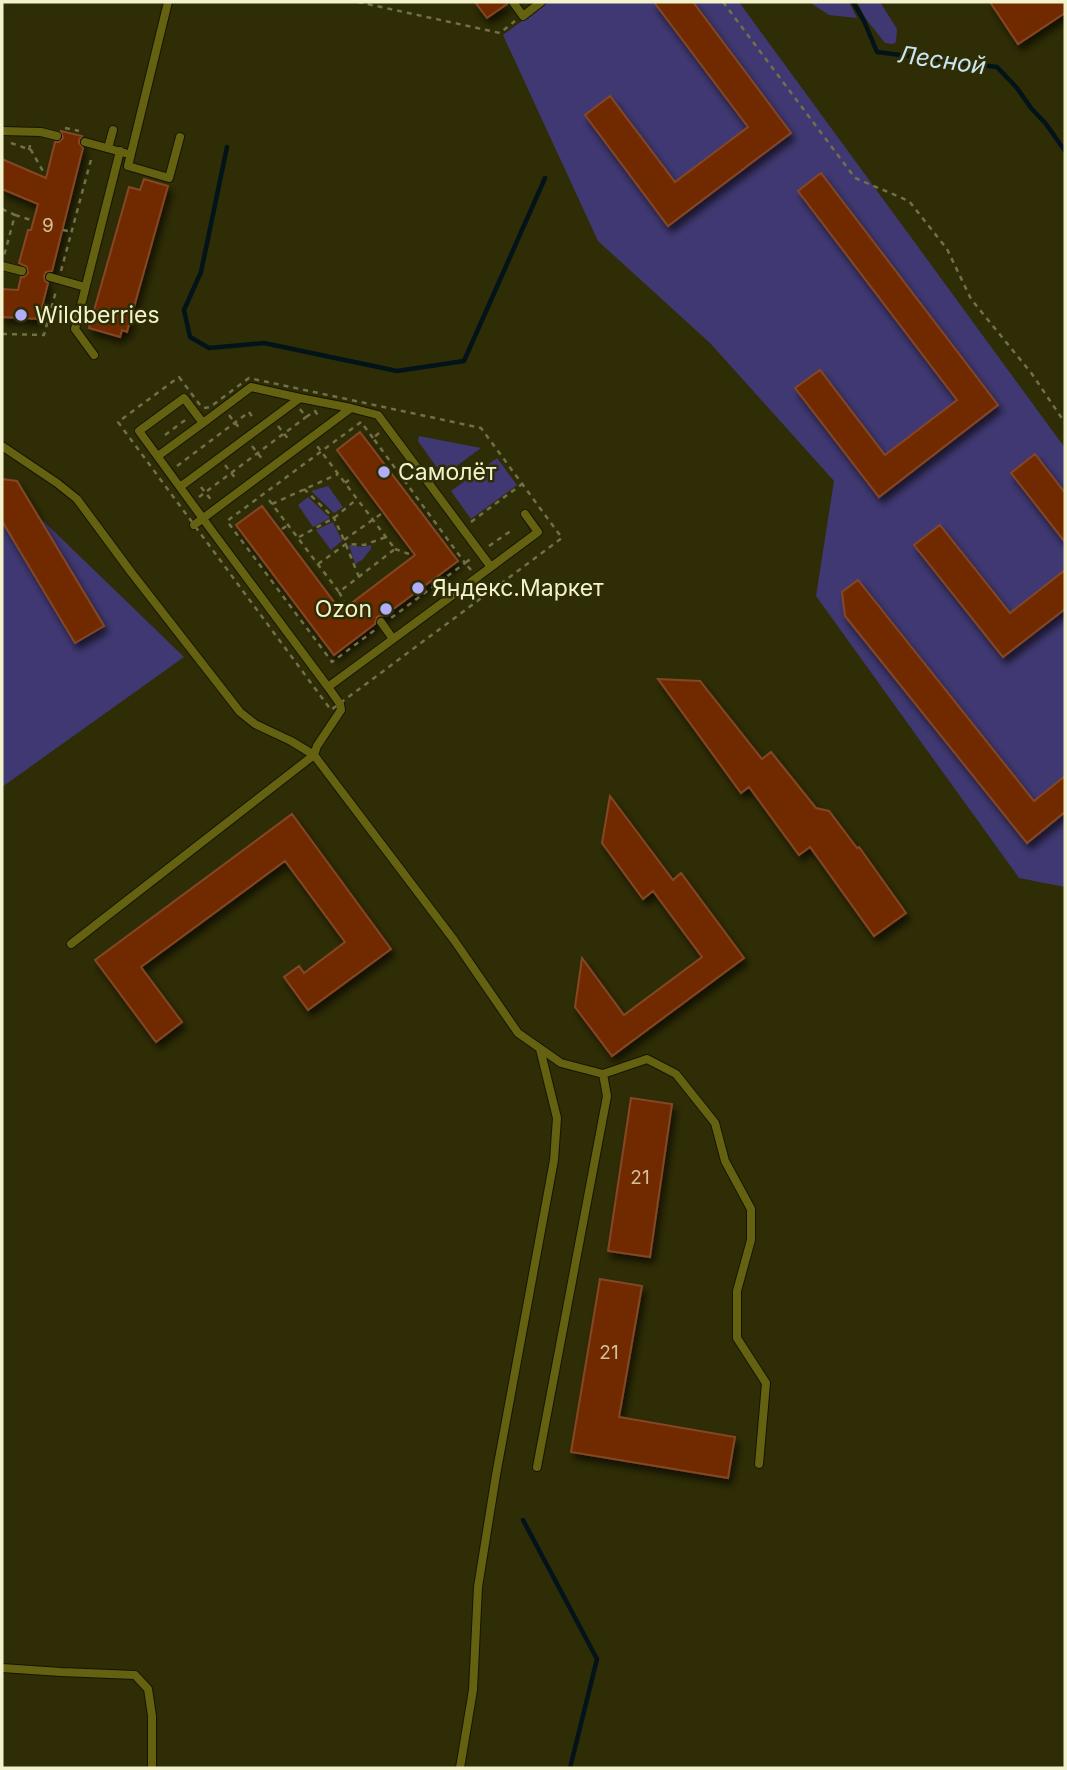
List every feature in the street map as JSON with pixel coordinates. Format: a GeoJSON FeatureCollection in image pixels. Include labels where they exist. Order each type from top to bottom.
{"type":"FeatureCollection","features":[{"type":"Feature","properties":{"kind":"lane"},"geometry":{"type":"LineString","coordinates":[[168,2],[128,166],[169,178],[180,136]]}},
{"type":"Feature","properties":{"kind":"lane"},"geometry":{"type":"LineString","coordinates":[[513,2],[523,16],[541,2]]}},
{"type":"Feature","properties":{"kind":"lane"},"geometry":{"type":"LineString","coordinates":[[108,148],[113,130]]}},
{"type":"Feature","properties":{"kind":"lane"},"geometry":{"type":"LineString","coordinates":[[2,131],[37,131],[57,135]]}},
{"type":"Feature","properties":{"kind":"lane"},"geometry":{"type":"LineString","coordinates":[[85,138],[95,145],[131,154]]}},
{"type":"Feature","properties":{"kind":"lane"},"geometry":{"type":"LineString","coordinates":[[94,355],[75,329],[120,151]]}},
{"type":"Feature","properties":{"kind":"lane"},"geometry":{"type":"LineString","coordinates":[[2,264],[22,271]]}},
{"type":"Feature","properties":{"kind":"lane"},"geometry":{"type":"LineString","coordinates":[[55,278],[85,287]]}},
{"type":"Feature","properties":{"kind":"lane"},"geometry":{"type":"LineString","coordinates":[[158,456],[251,387],[298,400],[378,415],[491,567]]}},
{"type":"Feature","properties":{"kind":"lane"},"geometry":{"type":"LineString","coordinates":[[71,944],[314,755],[341,710],[328,687],[139,431],[184,398],[203,423]]}},
{"type":"Feature","properties":{"kind":"lane"},"geometry":{"type":"LineString","coordinates":[[180,487],[298,400]]}},
{"type":"Feature","properties":{"kind":"lane"},"geometry":{"type":"LineString","coordinates":[[194,525],[351,408]]}},
{"type":"Feature","properties":{"kind":"lane"},"geometry":{"type":"LineString","coordinates":[[2,446],[77,499],[240,712],[255,724],[314,755],[454,940],[518,1033],[561,1063],[603,1074],[647,1059],[676,1074],[715,1123],[725,1161],[751,1209],[751,1240],[737,1291],[737,1338],[766,1383],[759,1464]]}},
{"type":"Feature","properties":{"kind":"lane"},"geometry":{"type":"LineString","coordinates":[[328,687],[538,532],[525,514]]}},
{"type":"Feature","properties":{"kind":"lane"},"geometry":{"type":"LineString","coordinates":[[382,623],[393,639]]}},
{"type":"Feature","properties":{"kind":"lane"},"geometry":{"type":"LineString","coordinates":[[460,1768],[473,1690],[478,1587],[554,1160],[557,1118],[540,1049]]}},
{"type":"Feature","properties":{"kind":"lane"},"geometry":{"type":"LineString","coordinates":[[537,1467],[607,1097],[603,1074]]}},
{"type":"Feature","properties":{"kind":"lane"},"geometry":{"type":"LineString","coordinates":[[2,1668],[135,1675],[148,1689],[152,1716],[152,1768]]}},
{"type":"Feature","properties":{"kind":"path"},"geometry":{"type":"LineString","coordinates":[[358,2],[499,33],[523,16]]}},
{"type":"Feature","properties":{"kind":"path"},"geometry":{"type":"LineString","coordinates":[[723,2],[855,178],[909,201],[947,249],[971,299],[1032,374],[1065,423]]}},
{"type":"Feature","properties":{"kind":"path"},"geometry":{"type":"LineString","coordinates":[[61,127],[85,138]]}},
{"type":"Feature","properties":{"kind":"path"},"geometry":{"type":"LineString","coordinates":[[29,150],[37,131]]}},
{"type":"Feature","properties":{"kind":"path"},"geometry":{"type":"LineString","coordinates":[[2,140],[34,153],[44,173]]}},
{"type":"Feature","properties":{"kind":"path"},"geometry":{"type":"LineString","coordinates":[[2,334],[44,335],[55,278],[72,232],[95,145]]}},
{"type":"Feature","properties":{"kind":"path"},"geometry":{"type":"LineString","coordinates":[[2,209],[34,220]]}},
{"type":"Feature","properties":{"kind":"path"},"geometry":{"type":"LineString","coordinates":[[2,264],[15,215]]}},
{"type":"Feature","properties":{"kind":"path"},"geometry":{"type":"LineString","coordinates":[[63,229],[72,232]]}},
{"type":"Feature","properties":{"kind":"path"},"geometry":{"type":"LineString","coordinates":[[118,422],[179,377],[204,408],[210,407],[250,378],[481,428],[562,538],[331,710]]}},
{"type":"Feature","properties":{"kind":"path"},"geometry":{"type":"LineString","coordinates":[[298,400],[306,417]]}},
{"type":"Feature","properties":{"kind":"path"},"geometry":{"type":"LineString","coordinates":[[191,502],[314,411],[336,440]]}},
{"type":"Feature","properties":{"kind":"path"},"geometry":{"type":"LineString","coordinates":[[317,673],[332,662],[382,623],[466,563],[361,422],[227,521],[332,662],[342,676]]}},
{"type":"Feature","properties":{"kind":"path"},"geometry":{"type":"LineString","coordinates":[[373,438],[387,427]]}},
{"type":"Feature","properties":{"kind":"path"},"geometry":{"type":"LineString","coordinates":[[311,438],[395,549],[409,554]]}},
{"type":"Feature","properties":{"kind":"path"},"geometry":{"type":"LineString","coordinates":[[338,474],[271,502],[344,601]]}},
{"type":"Feature","properties":{"kind":"path"},"geometry":{"type":"LineString","coordinates":[[345,483],[354,477]]}},
{"type":"Feature","properties":{"kind":"path"},"geometry":{"type":"LineString","coordinates":[[462,528],[522,484]]}},
{"type":"Feature","properties":{"kind":"path"},"geometry":{"type":"LineString","coordinates":[[304,488],[334,518],[359,577]]}},
{"type":"Feature","properties":{"kind":"path"},"geometry":{"type":"LineString","coordinates":[[298,538],[334,518],[358,499]]}},
{"type":"Feature","properties":{"kind":"path"},"geometry":{"type":"LineString","coordinates":[[318,564],[381,514]]}},
{"type":"Feature","properties":{"kind":"path"},"geometry":{"type":"LineString","coordinates":[[282,529],[288,525]]}},
{"type":"Feature","properties":{"kind":"path"},"geometry":{"type":"LineString","coordinates":[[480,552],[512,530]]}},
{"type":"Feature","properties":{"kind":"path"},"geometry":{"type":"LineString","coordinates":[[345,542],[364,545],[386,537]]}},
{"type":"Feature","properties":{"kind":"path"},"geometry":{"type":"LineString","coordinates":[[339,592],[395,549]]}},
{"type":"Feature","properties":{"kind":"shaded area"},"geometry":{"type":"Polygon","coordinates":[[[548,2],[739,2],[1065,448],[1065,887],[1019,878],[816,596],[834,481],[710,343],[598,241],[503,35],[548,2]]]}},
{"type":"Feature","properties":{"kind":"shaded area"},"geometry":{"type":"Polygon","coordinates":[[[809,2],[849,2],[857,18],[829,15],[809,2]]]}},
{"type":"Feature","properties":{"kind":"shaded area"},"geometry":{"type":"Polygon","coordinates":[[[857,2],[880,2],[897,29],[896,42],[885,43],[866,19],[857,2]]]}},
{"type":"Feature","properties":{"kind":"shaded area"},"geometry":{"type":"Polygon","coordinates":[[[419,436],[481,448],[443,476],[418,441],[419,436]]]}},
{"type":"Feature","properties":{"kind":"shaded area"},"geometry":{"type":"Polygon","coordinates":[[[497,458],[517,485],[471,519],[451,491],[497,458]]]}},
{"type":"Feature","properties":{"kind":"shaded area"},"geometry":{"type":"Polygon","coordinates":[[[2,481],[184,657],[2,787],[2,481]]]}},
{"type":"Feature","properties":{"kind":"shaded area"},"geometry":{"type":"Polygon","coordinates":[[[328,486],[343,507],[334,513],[311,491],[328,486]]]}},
{"type":"Feature","properties":{"kind":"shaded area"},"geometry":{"type":"Polygon","coordinates":[[[308,497],[330,518],[313,527],[298,505],[308,497]]]}},
{"type":"Feature","properties":{"kind":"shaded area"},"geometry":{"type":"Polygon","coordinates":[[[333,522],[342,541],[331,550],[316,530],[333,522]]]}},
{"type":"Feature","properties":{"kind":"shaded area"},"geometry":{"type":"Polygon","coordinates":[[[349,545],[371,545],[371,549],[355,564],[349,545]]]}},
{"type":"Feature","properties":{"kind":"building"},"geometry":{"type":"Polygon","coordinates":[[[475,2],[507,2],[507,4],[487,18],[475,2]]]}},
{"type":"Feature","properties":{"kind":"building"},"geometry":{"type":"Polygon","coordinates":[[[654,2],[693,2],[791,133],[668,226],[585,115],[610,96],[675,182],[748,127],[654,2]]]}},
{"type":"Feature","properties":{"kind":"building"},"geometry":{"type":"Polygon","coordinates":[[[990,2],[1065,2],[1065,13],[1018,44],[990,2]]]}},
{"type":"Feature","properties":{"kind":"building"},"geometry":{"type":"Polygon","coordinates":[[[61,131],[82,136],[79,143],[83,148],[52,271],[46,272],[44,276],[48,283],[39,319],[2,317],[2,289],[18,290],[21,277],[28,273],[27,267],[19,263],[38,204],[2,189],[2,159],[46,178],[55,142],[63,138],[61,131]]]}},
{"type":"Feature","properties":{"kind":"building"},"geometry":{"type":"Polygon","coordinates":[[[821,173],[998,405],[879,497],[795,388],[820,370],[885,455],[957,400],[798,191],[821,173]]]}},
{"type":"Feature","properties":{"kind":"building"},"geometry":{"type":"Polygon","coordinates":[[[144,179],[168,186],[127,332],[122,330],[120,337],[89,328],[129,187],[140,190],[144,179]]]}},
{"type":"Feature","properties":{"kind":"building"},"geometry":{"type":"Polygon","coordinates":[[[360,432],[458,561],[384,616],[377,617],[375,624],[334,655],[236,525],[262,506],[341,611],[415,555],[337,450],[360,432]]]}},
{"type":"Feature","properties":{"kind":"building"},"geometry":{"type":"Polygon","coordinates":[[[1035,454],[1065,493],[1065,542],[1011,473],[1035,454]]]}},
{"type":"Feature","properties":{"kind":"building"},"geometry":{"type":"Polygon","coordinates":[[[2,479],[17,481],[104,626],[75,643],[2,521],[2,479]]]}},
{"type":"Feature","properties":{"kind":"building"},"geometry":{"type":"Polygon","coordinates":[[[940,525],[1010,613],[1065,570],[1065,609],[1003,657],[914,545],[940,525]]]}},
{"type":"Feature","properties":{"kind":"building"},"geometry":{"type":"Polygon","coordinates":[[[858,580],[1034,801],[1065,776],[1065,812],[1027,843],[845,616],[842,592],[858,580]]]}},
{"type":"Feature","properties":{"kind":"building"},"geometry":{"type":"Polygon","coordinates":[[[658,679],[700,681],[762,759],[771,752],[816,808],[829,811],[857,848],[859,847],[906,913],[874,936],[810,847],[799,855],[749,787],[741,793],[658,679]]]}},
{"type":"Feature","properties":{"kind":"building"},"geometry":{"type":"Polygon","coordinates":[[[610,796],[673,880],[681,873],[744,958],[612,1056],[575,1007],[582,958],[624,1015],[702,957],[653,891],[643,899],[602,843],[610,796]]]}},
{"type":"Feature","properties":{"kind":"building"},"geometry":{"type":"Polygon","coordinates":[[[292,814],[391,949],[308,1010],[284,977],[299,966],[304,973],[345,942],[285,861],[141,967],[182,1022],[156,1042],[95,960],[292,814]]]}},
{"type":"Feature","properties":{"kind":"building"},"geometry":{"type":"Polygon","coordinates":[[[631,1098],[672,1104],[650,1257],[608,1251],[631,1098]]]}},
{"type":"Feature","properties":{"kind":"building"},"geometry":{"type":"Polygon","coordinates":[[[600,1279],[642,1286],[619,1417],[735,1437],[728,1478],[571,1452],[600,1279]]]}},
{"type":"Feature","properties":{"kind":"waterway","name":"Лесной"},"geometry":{"type":"LineString","coordinates":[[853,2],[877,52],[997,67],[1017,88],[1065,151]]}},
{"type":"Feature","properties":{"kind":"waterway"},"geometry":{"type":"LineString","coordinates":[[227,147],[201,272],[184,310],[190,337],[209,348],[264,343],[397,371],[464,361],[545,178]]}},
{"type":"Feature","properties":{"kind":"waterway"},"geometry":{"type":"LineString","coordinates":[[523,1520],[597,1659],[570,1768]]}},
{"type":"Feature","properties":{"kind":"place","name":"Wildberries"},"geometry":{"type":"Point","coordinates":[21,315]}},
{"type":"Feature","properties":{"kind":"place","name":"Самолёт"},"geometry":{"type":"Point","coordinates":[384,472]}},
{"type":"Feature","properties":{"kind":"place","name":"Яндекс.Маркет"},"geometry":{"type":"Point","coordinates":[418,588]}},
{"type":"Feature","properties":{"kind":"place","name":"Ozon"},"geometry":{"type":"Point","coordinates":[386,609]}}]}
